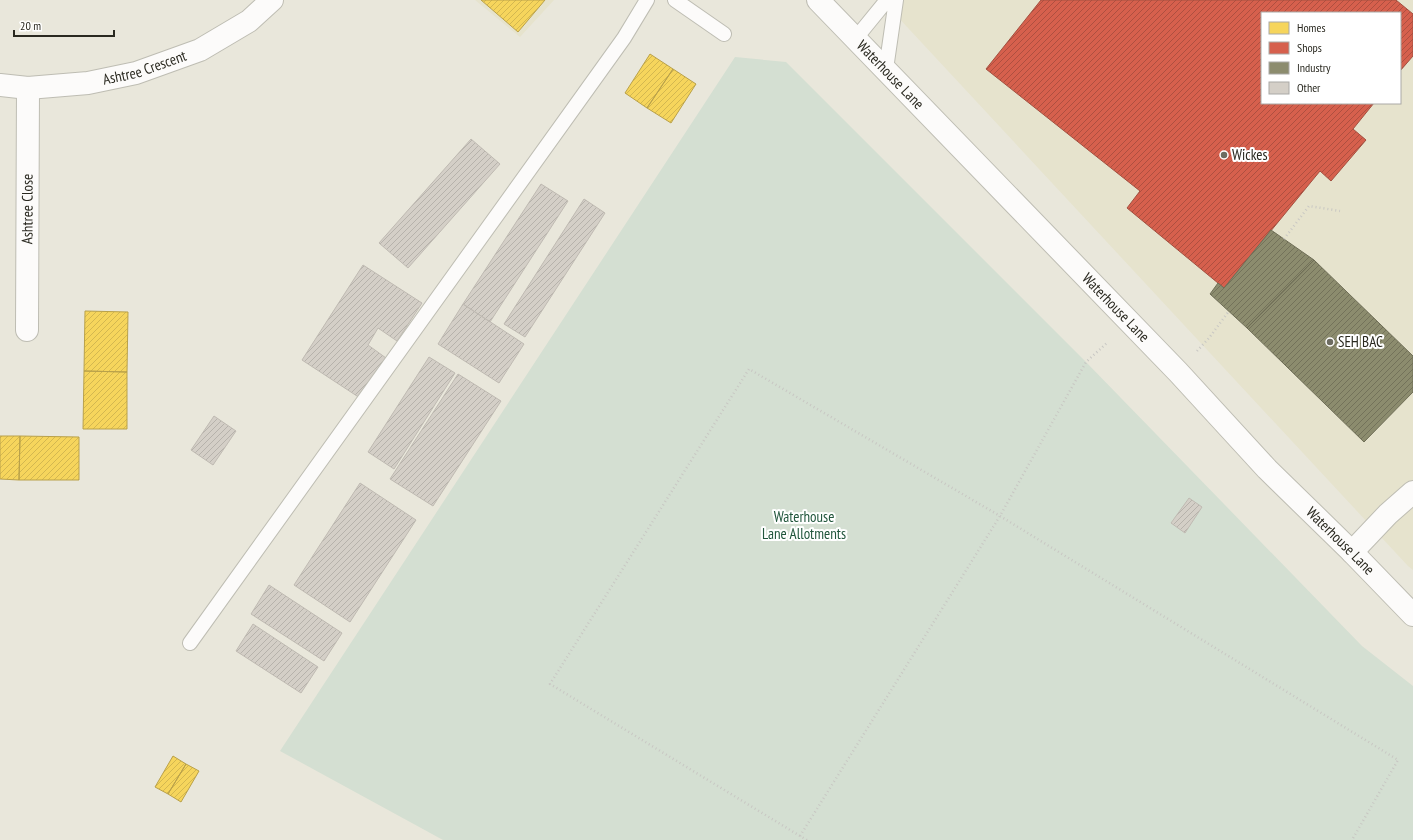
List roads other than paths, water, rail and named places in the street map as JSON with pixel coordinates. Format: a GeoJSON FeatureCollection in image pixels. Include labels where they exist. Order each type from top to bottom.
{"type":"FeatureCollection","features":[{"type":"Feature","properties":{"kind":"main road","name":"Ashtree Crescent"},"geometry":{"type":"LineString","coordinates":[[0,85],[28,88],[88,83],[136,74],[200,50],[249,20],[272,0]]}},
{"type":"Feature","properties":{"kind":"main road","name":"Waterhouse Lane"},"geometry":{"type":"LineString","coordinates":[[818,0],[1178,372],[1267,469],[1352,552],[1413,615]]}},
{"type":"Feature","properties":{"kind":"main road","name":"Ashtree Close"},"geometry":{"type":"LineString","coordinates":[[27,330],[28,88]]}},
{"type":"Feature","properties":{"kind":"main road"},"geometry":{"type":"LineString","coordinates":[[1352,552],[1388,514],[1413,492]]}},
{"type":"Feature","properties":{"kind":"lane"},"geometry":{"type":"LineString","coordinates":[[190,643],[620,44],[648,0]]}},
{"type":"Feature","properties":{"kind":"lane"},"geometry":{"type":"LineString","coordinates":[[675,0],[724,34]]}},
{"type":"Feature","properties":{"kind":"lane"},"geometry":{"type":"LineString","coordinates":[[856,38],[887,0]]}},
{"type":"Feature","properties":{"kind":"lane"},"geometry":{"type":"LineString","coordinates":[[886,69],[896,0]]}},
{"type":"Feature","properties":{"kind":"place","name":"Wickes"},"geometry":{"type":"Point","coordinates":[1224,155]}},
{"type":"Feature","properties":{"kind":"place","name":"SEH BAC"},"geometry":{"type":"Point","coordinates":[1330,342]}},
{"type":"Feature","properties":{"kind":"park label","name":"Waterhouse Lane Allotments"},"geometry":{"type":"Point","coordinates":[804,526]}}]}
